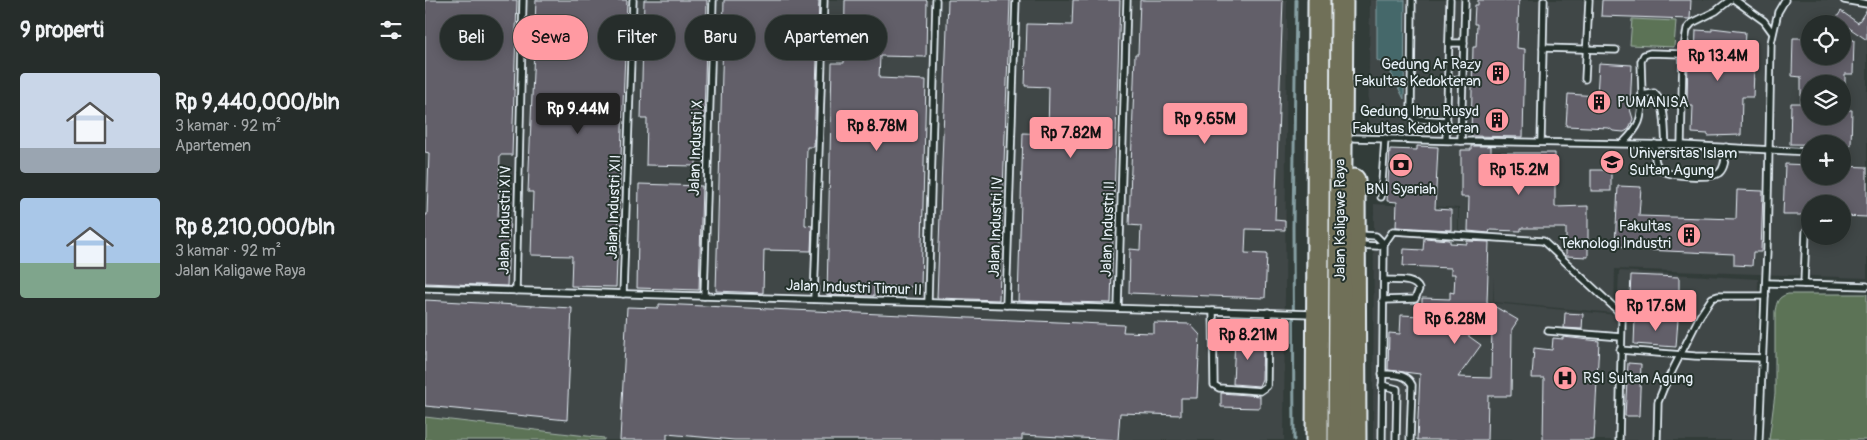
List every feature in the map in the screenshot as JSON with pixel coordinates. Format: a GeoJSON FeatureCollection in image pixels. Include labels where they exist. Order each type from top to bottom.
{"type":"FeatureCollection","features":[{"type":"Feature","properties":{"kind":"highway"},"geometry":{"type":"LineString","coordinates":[[1317,440],[1313,314],[1319,0]]}},
{"type":"Feature","properties":{"kind":"highway","name":"Jalan Kaligawe Raya"},"geometry":{"type":"LineString","coordinates":[[1329,0],[1346,242],[1329,440]]}},
{"type":"Feature","properties":{"kind":"highway","name":"Jalan Kaligawe Raya"},"geometry":{"type":"LineString","coordinates":[[1339,440],[1346,242],[1341,0]]}},
{"type":"Feature","properties":{"kind":"highway"},"geometry":{"type":"LineString","coordinates":[[1354,0],[1354,138],[1346,242],[1355,440]]}},
{"type":"Feature","properties":{"kind":"lane","name":"Jalan Industri XIV"},"geometry":{"type":"LineString","coordinates":[[516,291],[523,0]]}},
{"type":"Feature","properties":{"kind":"lane","name":"Jalan Industri XII"},"geometry":{"type":"LineString","coordinates":[[623,294],[633,0]]}},
{"type":"Feature","properties":{"kind":"lane","name":"Jalan Industri X"},"geometry":{"type":"LineString","coordinates":[[704,296],[713,0]]}},
{"type":"Feature","properties":{"kind":"lane"},"geometry":{"type":"LineString","coordinates":[[814,299],[824,0]]}},
{"type":"Feature","properties":{"kind":"lane"},"geometry":{"type":"LineString","coordinates":[[928,303],[936,0]]}},
{"type":"Feature","properties":{"kind":"lane","name":"Jalan Industri IV"},"geometry":{"type":"LineString","coordinates":[[1006,305],[1016,0]]}},
{"type":"Feature","properties":{"kind":"lane","name":"Jalan Industri II"},"geometry":{"type":"LineString","coordinates":[[1118,308],[1127,0]]}},
{"type":"Feature","properties":{"kind":"lane"},"geometry":{"type":"LineString","coordinates":[[1412,0],[1411,114],[1417,119],[1447,121]]}},
{"type":"Feature","properties":{"kind":"lane"},"geometry":{"type":"LineString","coordinates":[[1446,140],[1450,0]]}},
{"type":"Feature","properties":{"kind":"lane"},"geometry":{"type":"LineString","coordinates":[[1461,141],[1465,0]]}},
{"type":"Feature","properties":{"kind":"lane"},"geometry":{"type":"LineString","coordinates":[[1541,141],[1544,0]]}},
{"type":"Feature","properties":{"kind":"lane"},"geometry":{"type":"LineString","coordinates":[[1585,80],[1589,0]]}},
{"type":"Feature","properties":{"kind":"lane"},"geometry":{"type":"LineString","coordinates":[[1681,145],[1683,54],[1687,29],[1692,23],[1716,11],[1730,0]]}},
{"type":"Feature","properties":{"kind":"lane"},"geometry":{"type":"LineString","coordinates":[[1735,0],[1764,21],[1772,32]]}},
{"type":"Feature","properties":{"kind":"lane"},"geometry":{"type":"LineString","coordinates":[[1759,440],[1766,283],[1772,32],[1778,12],[1785,0]]}},
{"type":"Feature","properties":{"kind":"lane"},"geometry":{"type":"LineString","coordinates":[[1844,0],[1867,4]]}},
{"type":"Feature","properties":{"kind":"lane"},"geometry":{"type":"LineString","coordinates":[[1449,43],[1464,43]]}},
{"type":"Feature","properties":{"kind":"lane"},"geometry":{"type":"LineString","coordinates":[[1543,48],[1616,50]]}},
{"type":"Feature","properties":{"kind":"lane"},"geometry":{"type":"LineString","coordinates":[[1623,143],[1637,128],[1642,114],[1641,61],[1644,55],[1649,53],[1683,54]]}},
{"type":"Feature","properties":{"kind":"lane"},"geometry":{"type":"LineString","coordinates":[[1448,80],[1463,79]]}},
{"type":"Feature","properties":{"kind":"lane"},"geometry":{"type":"LineString","coordinates":[[1642,95],[1654,93],[1659,98],[1663,109],[1666,145]]}},
{"type":"Feature","properties":{"kind":"lane"},"geometry":{"type":"LineString","coordinates":[[1354,138],[1623,143],[1801,151]]}},
{"type":"Feature","properties":{"kind":"lane"},"geometry":{"type":"LineString","coordinates":[[1381,197],[1385,138]]}},
{"type":"Feature","properties":{"kind":"lane"},"geometry":{"type":"LineString","coordinates":[[1655,144],[1655,160],[1659,169],[1664,172],[1669,174],[1710,176],[1718,174],[1724,166],[1726,147]]}},
{"type":"Feature","properties":{"kind":"lane"},"geometry":{"type":"LineString","coordinates":[[1382,440],[1384,244],[1393,231],[1543,241],[1617,310],[1621,321],[1619,440]]}},
{"type":"Feature","properties":{"kind":"lane"},"geometry":{"type":"LineString","coordinates":[[1346,242],[1376,236],[1384,244]]}},
{"type":"Feature","properties":{"kind":"lane"},"geometry":{"type":"LineString","coordinates":[[1346,242],[1377,246],[1384,244]]}},
{"type":"Feature","properties":{"kind":"lane"},"geometry":{"type":"LineString","coordinates":[[1804,284],[1805,245]]}},
{"type":"Feature","properties":{"kind":"lane"},"geometry":{"type":"LineString","coordinates":[[1383,300],[1415,299],[1419,289],[1417,284],[1411,282],[1384,280]]}},
{"type":"Feature","properties":{"kind":"lane"},"geometry":{"type":"LineString","coordinates":[[1766,283],[1867,286]]}},
{"type":"Feature","properties":{"kind":"lane","name":"Jalan Industri Timur II"},"geometry":{"type":"LineString","coordinates":[[425,288],[1313,314]]}},
{"type":"Feature","properties":{"kind":"lane"},"geometry":{"type":"LineString","coordinates":[[1657,440],[1658,402],[1681,354],[1712,298],[1719,296],[1765,296]]}},
{"type":"Feature","properties":{"kind":"lane"},"geometry":{"type":"LineString","coordinates":[[1213,311],[1214,385],[1219,388],[1260,390],[1267,386],[1267,312]]}},
{"type":"Feature","properties":{"kind":"lane"},"geometry":{"type":"LineString","coordinates":[[1548,331],[1621,337]]}},
{"type":"Feature","properties":{"kind":"lane"},"geometry":{"type":"LineString","coordinates":[[1620,350],[1762,358]]}},
{"type":"Feature","properties":{"kind":"lane"},"geometry":{"type":"LineString","coordinates":[[1382,374],[1404,376],[1410,379],[1412,385],[1409,440]]}},
{"type":"Feature","properties":{"kind":"lane"},"geometry":{"type":"LineString","coordinates":[[1382,385],[1397,389],[1396,440]]}},
{"type":"Feature","properties":{"kind":"shaded area"},"geometry":{"type":"Polygon","coordinates":[[[425,0],[1287,0],[1284,440],[604,440],[425,419],[425,0]]]}},
{"type":"Feature","properties":{"kind":"shaded area","name":"Universitas Islam Sultan Agung"},"geometry":{"type":"Polygon","coordinates":[[[1370,0],[1867,0],[1867,278],[1615,269],[1614,313],[1494,302],[1494,276],[1493,303],[1617,315],[1619,271],[1758,279],[1757,440],[1373,440],[1374,204],[1458,209],[1458,233],[1496,233],[1459,230],[1459,208],[1412,205],[1416,135],[1368,132],[1370,0]]]}},
{"type":"Feature","properties":{"kind":"green space"},"geometry":{"type":"Polygon","coordinates":[[[1632,19],[1676,21],[1674,47],[1630,45],[1632,19]]]}},
{"type":"Feature","properties":{"kind":"green space"},"geometry":{"type":"Polygon","coordinates":[[[1788,294],[1867,294],[1867,440],[1769,440],[1775,394],[1775,311],[1779,300],[1788,294]]]}},
{"type":"Feature","properties":{"kind":"green space"},"geometry":{"type":"Polygon","coordinates":[[[425,417],[604,438],[604,440],[425,440],[425,417]]]}},
{"type":"Feature","properties":{"kind":"water"},"geometry":{"type":"Polygon","coordinates":[[[1377,0],[1405,0],[1404,99],[1388,67],[1377,60],[1377,0]]]}},
{"type":"Feature","properties":{"kind":"building"},"geometry":{"type":"Polygon","coordinates":[[[425,0],[517,0],[517,15],[513,15],[513,60],[515,60],[512,155],[500,155],[498,217],[510,218],[507,286],[425,283],[425,215],[427,215],[429,153],[425,152],[425,0]]]}},
{"type":"Feature","properties":{"kind":"building"},"geometry":{"type":"Polygon","coordinates":[[[536,0],[627,0],[626,15],[598,15],[598,60],[625,60],[616,287],[571,286],[572,256],[531,255],[533,192],[528,192],[534,60],[588,60],[588,15],[535,15],[536,0]]]}},
{"type":"Feature","properties":{"kind":"building"},"geometry":{"type":"Polygon","coordinates":[[[644,0],[707,0],[707,15],[685,15],[685,60],[706,60],[704,121],[697,120],[696,166],[646,165],[647,119],[641,119],[642,60],[675,60],[675,15],[644,15],[644,0]]]}},
{"type":"Feature","properties":{"kind":"building"},"geometry":{"type":"Polygon","coordinates":[[[724,0],[819,0],[818,15],[765,15],[765,60],[817,60],[814,147],[807,147],[805,225],[812,226],[811,251],[764,250],[763,293],[716,291],[722,60],[755,60],[755,15],[724,15],[724,0]]]}},
{"type":"Feature","properties":{"kind":"building"},"geometry":{"type":"Polygon","coordinates":[[[845,0],[927,0],[926,57],[887,56],[887,15],[845,15],[845,0]]]}},
{"type":"Feature","properties":{"kind":"building"},"geometry":{"type":"Polygon","coordinates":[[[948,0],[1010,0],[999,300],[937,298],[948,0]]]}},
{"type":"Feature","properties":{"kind":"building"},"geometry":{"type":"Polygon","coordinates":[[[1073,0],[1120,0],[1111,303],[1018,301],[1023,133],[1048,134],[1049,87],[1025,86],[1027,24],[1072,25],[1073,0]]]}},
{"type":"Feature","properties":{"kind":"building"},"geometry":{"type":"Polygon","coordinates":[[[1140,0],[1283,0],[1275,220],[1285,221],[1285,230],[1246,229],[1245,253],[1267,254],[1265,298],[1129,293],[1130,249],[1140,250],[1141,226],[1129,225],[1135,54],[1138,54],[1140,0]]]}},
{"type":"Feature","properties":{"kind":"building"},"geometry":{"type":"Polygon","coordinates":[[[1478,0],[1519,0],[1517,48],[1525,49],[1523,137],[1471,136],[1473,47],[1476,47],[1477,24],[1474,24],[1475,5],[1478,5],[1478,0]]]}},
{"type":"Feature","properties":{"kind":"building"},"geometry":{"type":"Polygon","coordinates":[[[1602,0],[1691,0],[1690,19],[1601,16],[1602,0]]]}},
{"type":"Feature","properties":{"kind":"building"},"geometry":{"type":"Polygon","coordinates":[[[1867,9],[1867,40],[1851,29],[1851,18],[1858,23],[1867,9]]]}},
{"type":"Feature","properties":{"kind":"building"},"geometry":{"type":"Polygon","coordinates":[[[1841,11],[1847,15],[1838,15],[1841,11]]]}},
{"type":"Feature","properties":{"kind":"building"},"geometry":{"type":"Polygon","coordinates":[[[1712,28],[1745,32],[1743,69],[1754,70],[1753,97],[1742,97],[1741,135],[1708,136],[1708,134],[1692,133],[1693,106],[1687,106],[1688,57],[1695,58],[1696,30],[1712,31],[1712,28]]]}},
{"type":"Feature","properties":{"kind":"building"},"geometry":{"type":"Polygon","coordinates":[[[1793,38],[1801,38],[1801,65],[1851,65],[1851,40],[1854,40],[1853,74],[1792,76],[1793,38]]]}},
{"type":"Feature","properties":{"kind":"building"},"geometry":{"type":"Polygon","coordinates":[[[844,60],[880,60],[879,78],[926,80],[921,287],[874,286],[874,296],[827,295],[832,63],[844,63],[844,60]]]}},
{"type":"Feature","properties":{"kind":"building","name":"PUMANISA"},"geometry":{"type":"Polygon","coordinates":[[[1599,63],[1632,65],[1630,109],[1633,119],[1629,129],[1624,132],[1613,131],[1609,128],[1566,126],[1568,94],[1597,96],[1599,63]]]}},
{"type":"Feature","properties":{"kind":"building"},"geometry":{"type":"Polygon","coordinates":[[[1791,103],[1801,103],[1801,125],[1851,125],[1852,110],[1851,145],[1851,135],[1801,135],[1801,144],[1790,144],[1791,103]]]}},
{"type":"Feature","properties":{"kind":"building"},"geometry":{"type":"Polygon","coordinates":[[[1417,146],[1438,147],[1435,209],[1451,210],[1451,230],[1396,227],[1397,202],[1387,201],[1390,149],[1417,150],[1417,146]]]}},
{"type":"Feature","properties":{"kind":"building"},"geometry":{"type":"Polygon","coordinates":[[[1471,146],[1491,146],[1491,153],[1555,153],[1555,207],[1588,206],[1588,257],[1566,256],[1566,228],[1521,228],[1521,231],[1490,230],[1489,233],[1468,231],[1469,197],[1461,197],[1461,150],[1471,150],[1471,146]]]}},
{"type":"Feature","properties":{"kind":"building"},"geometry":{"type":"Polygon","coordinates":[[[1785,164],[1801,165],[1801,185],[1851,185],[1851,166],[1867,167],[1867,217],[1851,216],[1851,195],[1801,195],[1801,215],[1783,215],[1785,164]]]}},
{"type":"Feature","properties":{"kind":"building"},"geometry":{"type":"Polygon","coordinates":[[[1591,170],[1611,170],[1611,191],[1591,191],[1591,170]]]}},
{"type":"Feature","properties":{"kind":"building"},"geometry":{"type":"Polygon","coordinates":[[[639,184],[702,186],[699,290],[637,288],[639,184]]]}},
{"type":"Feature","properties":{"kind":"building"},"geometry":{"type":"Polygon","coordinates":[[[1618,186],[1641,187],[1639,216],[1736,219],[1737,190],[1763,191],[1761,252],[1753,252],[1752,266],[1734,265],[1734,254],[1645,250],[1645,248],[1615,246],[1618,186]]]}},
{"type":"Feature","properties":{"kind":"building"},"geometry":{"type":"Polygon","coordinates":[[[1424,238],[1450,240],[1450,243],[1467,244],[1467,241],[1489,242],[1487,302],[1518,320],[1512,329],[1511,396],[1488,396],[1487,440],[1417,440],[1420,374],[1388,370],[1389,333],[1400,334],[1401,315],[1422,316],[1422,298],[1450,299],[1450,292],[1454,293],[1455,274],[1451,274],[1451,268],[1403,266],[1404,249],[1423,250],[1424,238]],[[1449,322],[1481,345],[1458,377],[1491,378],[1492,324],[1449,322]]]}},
{"type":"Feature","properties":{"kind":"building"},"geometry":{"type":"Polygon","coordinates":[[[1631,275],[1679,277],[1679,298],[1630,296],[1631,275]]]}},
{"type":"Feature","properties":{"kind":"building"},"geometry":{"type":"Polygon","coordinates":[[[425,300],[572,308],[567,420],[425,406],[425,300]]]}},
{"type":"Feature","properties":{"kind":"building"},"geometry":{"type":"Polygon","coordinates":[[[659,304],[1124,325],[1123,332],[1154,333],[1154,323],[1190,324],[1200,335],[1197,398],[1181,398],[1181,415],[1120,413],[1118,440],[1022,435],[1022,440],[734,440],[667,434],[667,440],[620,440],[627,307],[659,308],[659,304]]]}},
{"type":"Feature","properties":{"kind":"building"},"geometry":{"type":"Polygon","coordinates":[[[1565,313],[1583,314],[1582,329],[1564,328],[1565,313]]]}},
{"type":"Feature","properties":{"kind":"building"},"geometry":{"type":"Polygon","coordinates":[[[1635,318],[1678,319],[1676,347],[1634,344],[1635,318]]]}},
{"type":"Feature","properties":{"kind":"building"},"geometry":{"type":"Polygon","coordinates":[[[1235,337],[1263,338],[1262,379],[1259,386],[1233,384],[1235,337]]]}},
{"type":"Feature","properties":{"kind":"building"},"geometry":{"type":"Polygon","coordinates":[[[1563,337],[1599,341],[1594,440],[1543,440],[1544,378],[1532,378],[1534,348],[1552,350],[1553,338],[1563,339],[1563,337]]]}},
{"type":"Feature","properties":{"kind":"building"},"geometry":{"type":"Polygon","coordinates":[[[1628,363],[1641,364],[1639,416],[1625,416],[1628,363]]]}},
{"type":"Feature","properties":{"kind":"building"},"geometry":{"type":"Polygon","coordinates":[[[1221,393],[1260,396],[1260,408],[1221,407],[1221,393]]]}},
{"type":"Feature","properties":{"kind":"waterway"},"geometry":{"type":"LineString","coordinates":[[1294,440],[1293,227],[1296,0]]}},
{"type":"Feature","properties":{"kind":"place","name":"Gedung Ar Razy Fakultas Kedokteran"},"geometry":{"type":"Point","coordinates":[1498,73]}},
{"type":"Feature","properties":{"kind":"place","name":"PUMANISA"},"geometry":{"type":"Point","coordinates":[1599,102]}},
{"type":"Feature","properties":{"kind":"place","name":"Gedung Ibnu Rusyd Fakultas Kedokteran"},"geometry":{"type":"Point","coordinates":[1497,120]}},
{"type":"Feature","properties":{"kind":"place","name":"Universitas Islam Sultan Agung"},"geometry":{"type":"Point","coordinates":[1612,162]}},
{"type":"Feature","properties":{"kind":"place","name":"BNI Syariah"},"geometry":{"type":"Point","coordinates":[1401,165]}},
{"type":"Feature","properties":{"kind":"place","name":"Fakultas Teknologi Industri"},"geometry":{"type":"Point","coordinates":[1689,235]}},
{"type":"Feature","properties":{"kind":"place","name":"RSI Sultan Agung"},"geometry":{"type":"Point","coordinates":[1565,378]}}]}
